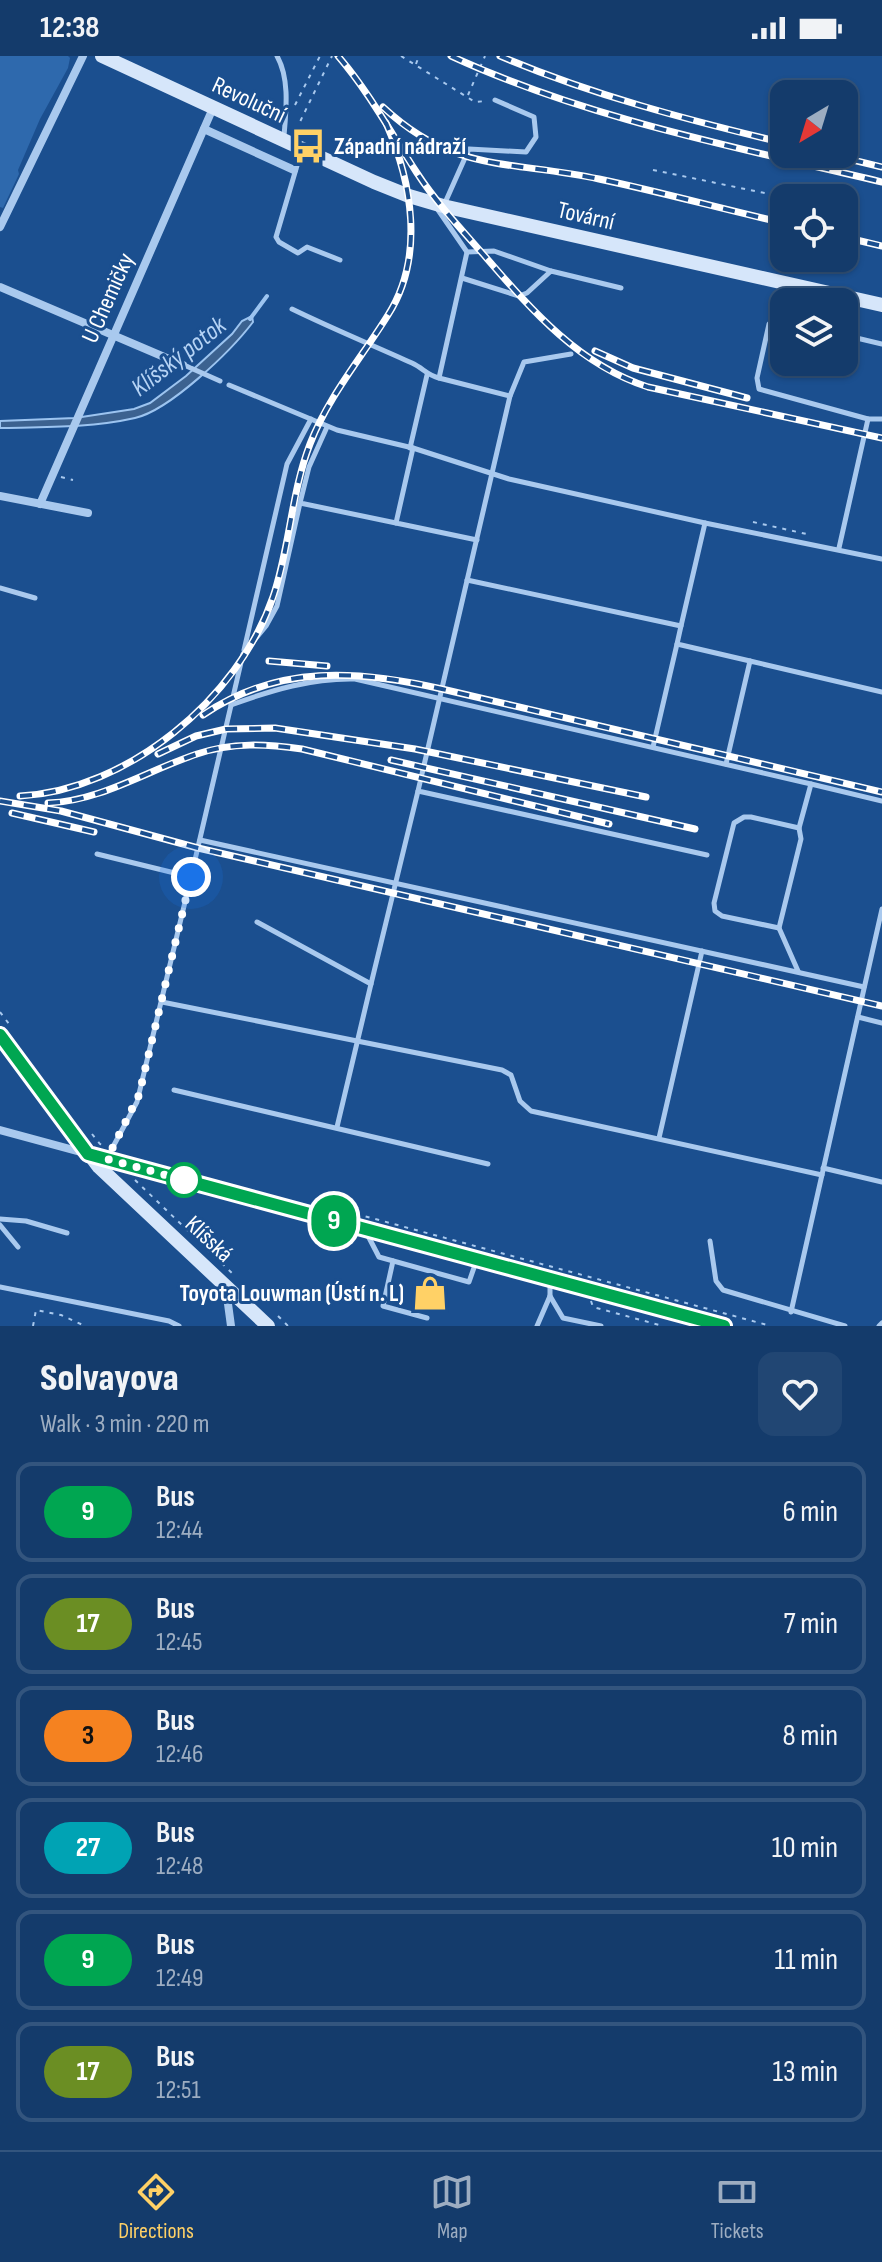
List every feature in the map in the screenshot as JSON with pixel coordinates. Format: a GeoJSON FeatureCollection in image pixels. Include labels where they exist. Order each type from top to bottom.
{"type":"FeatureCollection","features":[{"type":"Feature","properties":{"kind":"street"},"geometry":{"type":"LineString","coordinates":[[0,227],[83,56]]}},
{"type":"Feature","properties":{"kind":"street","name":"Revoluční"},"geometry":{"type":"LineString","coordinates":[[102,56],[292,145]]}},
{"type":"Feature","properties":{"kind":"street","name":"U Chemičky"},"geometry":{"type":"LineString","coordinates":[[40,504],[213,108]]}},
{"type":"Feature","properties":{"kind":"street","name":"Revoluční"},"geometry":{"type":"LineString","coordinates":[[204,129],[294,170]]}},
{"type":"Feature","properties":{"kind":"street","name":"Tovární"},"geometry":{"type":"LineString","coordinates":[[292,145],[397,192],[438,205],[882,305]]}},
{"type":"Feature","properties":{"kind":"street"},"geometry":{"type":"LineString","coordinates":[[0,287],[185,366]]}},
{"type":"Feature","properties":{"kind":"street"},"geometry":{"type":"LineString","coordinates":[[0,496],[88,513]]}},
{"type":"Feature","properties":{"kind":"street","name":"Klíšská"},"geometry":{"type":"LineString","coordinates":[[0,1035],[88,1154],[225,1285],[272,1321]]}},
{"type":"Feature","properties":{"kind":"street"},"geometry":{"type":"LineString","coordinates":[[0,1130],[724,1326]]}},
{"type":"Feature","properties":{"kind":"street"},"geometry":{"type":"LineString","coordinates":[[225,1285],[231,1326]]}},
{"type":"Feature","properties":{"kind":"lane"},"geometry":{"type":"LineString","coordinates":[[277,56],[282,64],[287,106],[285,123],[292,145],[294,170],[276,237],[298,253],[307,247],[340,260]]}},
{"type":"Feature","properties":{"kind":"lane"},"geometry":{"type":"LineString","coordinates":[[439,378],[467,252],[438,205],[469,149],[526,152],[536,137],[534,117],[495,100]]}},
{"type":"Feature","properties":{"kind":"lane"},"geometry":{"type":"LineString","coordinates":[[467,252],[494,251],[551,271],[621,288]]}},
{"type":"Feature","properties":{"kind":"lane"},"geometry":{"type":"LineString","coordinates":[[462,278],[519,296],[527,293],[551,271]]}},
{"type":"Feature","properties":{"kind":"lane"},"geometry":{"type":"LineString","coordinates":[[292,309],[367,346],[413,364],[427,375],[510,396]]}},
{"type":"Feature","properties":{"kind":"lane"},"geometry":{"type":"LineString","coordinates":[[770,323],[757,378],[759,389],[868,419],[882,419]]}},
{"type":"Feature","properties":{"kind":"lane"},"geometry":{"type":"LineString","coordinates":[[858,338],[882,344]]}},
{"type":"Feature","properties":{"kind":"lane"},"geometry":{"type":"LineString","coordinates":[[337,1127],[510,396],[524,362],[571,354]]}},
{"type":"Feature","properties":{"kind":"lane"},"geometry":{"type":"LineString","coordinates":[[185,366],[220,381]]}},
{"type":"Feature","properties":{"kind":"lane"},"geometry":{"type":"LineString","coordinates":[[396,523],[427,375]]}},
{"type":"Feature","properties":{"kind":"lane"},"geometry":{"type":"LineString","coordinates":[[229,385],[327,427],[412,448],[492,474],[705,523],[882,559]]}},
{"type":"Feature","properties":{"kind":"lane"},"geometry":{"type":"LineString","coordinates":[[107,1159],[137,1102],[287,464],[311,419]]}},
{"type":"Feature","properties":{"kind":"lane"},"geometry":{"type":"LineString","coordinates":[[839,548],[868,419]]}},
{"type":"Feature","properties":{"kind":"lane"},"geometry":{"type":"LineString","coordinates":[[243,654],[266,626],[277,606],[314,452],[327,427]]}},
{"type":"Feature","properties":{"kind":"lane"},"geometry":{"type":"LineString","coordinates":[[300,503],[477,540]]}},
{"type":"Feature","properties":{"kind":"lane"},"geometry":{"type":"LineString","coordinates":[[653,747],[705,523]]}},
{"type":"Feature","properties":{"kind":"lane"},"geometry":{"type":"LineString","coordinates":[[467,580],[681,626]]}},
{"type":"Feature","properties":{"kind":"lane"},"geometry":{"type":"LineString","coordinates":[[0,588],[35,598]]}},
{"type":"Feature","properties":{"kind":"lane"},"geometry":{"type":"LineString","coordinates":[[677,644],[882,692]]}},
{"type":"Feature","properties":{"kind":"lane"},"geometry":{"type":"LineString","coordinates":[[726,764],[750,661]]}},
{"type":"Feature","properties":{"kind":"lane"},"geometry":{"type":"LineString","coordinates":[[231,705],[281,688],[339,679],[372,682],[882,801]]}},
{"type":"Feature","properties":{"kind":"lane"},"geometry":{"type":"LineString","coordinates":[[799,973],[779,928],[811,784]]}},
{"type":"Feature","properties":{"kind":"lane"},"geometry":{"type":"LineString","coordinates":[[418,791],[707,855]]}},
{"type":"Feature","properties":{"kind":"lane"},"geometry":{"type":"LineString","coordinates":[[779,928],[722,916],[715,911],[714,903],[730,829],[738,819],[751,817],[799,828]]}},
{"type":"Feature","properties":{"kind":"lane"},"geometry":{"type":"LineString","coordinates":[[200,840],[864,987]]}},
{"type":"Feature","properties":{"kind":"lane"},"geometry":{"type":"LineString","coordinates":[[97,854],[191,877]]}},
{"type":"Feature","properties":{"kind":"lane"},"geometry":{"type":"LineString","coordinates":[[791,1312],[882,909]]}},
{"type":"Feature","properties":{"kind":"lane"},"geometry":{"type":"LineString","coordinates":[[257,922],[371,984]]}},
{"type":"Feature","properties":{"kind":"lane"},"geometry":{"type":"LineString","coordinates":[[659,1138],[702,951]]}},
{"type":"Feature","properties":{"kind":"lane"},"geometry":{"type":"LineString","coordinates":[[162,1002],[502,1070],[511,1075],[520,1101],[531,1111],[882,1182]]}},
{"type":"Feature","properties":{"kind":"lane"},"geometry":{"type":"LineString","coordinates":[[858,1017],[882,1023]]}},
{"type":"Feature","properties":{"kind":"lane"},"geometry":{"type":"LineString","coordinates":[[174,1090],[488,1164]]}},
{"type":"Feature","properties":{"kind":"lane"},"geometry":{"type":"LineString","coordinates":[[0,1219],[26,1221],[67,1233]]}},
{"type":"Feature","properties":{"kind":"lane"},"geometry":{"type":"LineString","coordinates":[[0,1225],[18,1247]]}},
{"type":"Feature","properties":{"kind":"lane"},"geometry":{"type":"LineString","coordinates":[[365,1229],[379,1257],[469,1282],[477,1259]]}},
{"type":"Feature","properties":{"kind":"lane"},"geometry":{"type":"LineString","coordinates":[[710,1241],[716,1281],[723,1290],[845,1326]]}},
{"type":"Feature","properties":{"kind":"lane"},"geometry":{"type":"LineString","coordinates":[[393,1261],[383,1306],[427,1318]]}},
{"type":"Feature","properties":{"kind":"lane"},"geometry":{"type":"LineString","coordinates":[[537,1326],[550,1296],[550,1279]]}},
{"type":"Feature","properties":{"kind":"lane"},"geometry":{"type":"LineString","coordinates":[[0,1287],[157,1318],[179,1326]]}},
{"type":"Feature","properties":{"kind":"lane"},"geometry":{"type":"LineString","coordinates":[[550,1296],[563,1318],[601,1326]]}},
{"type":"Feature","properties":{"kind":"path"},"geometry":{"type":"LineString","coordinates":[[285,123],[320,56]]}},
{"type":"Feature","properties":{"kind":"path"},"geometry":{"type":"LineString","coordinates":[[297,129],[332,56]]}},
{"type":"Feature","properties":{"kind":"path"},"geometry":{"type":"LineString","coordinates":[[401,56],[475,102],[495,100]]}},
{"type":"Feature","properties":{"kind":"path"},"geometry":{"type":"LineString","coordinates":[[416,65],[419,56]]}},
{"type":"Feature","properties":{"kind":"path"},"geometry":{"type":"LineString","coordinates":[[467,97],[485,56]]}},
{"type":"Feature","properties":{"kind":"path"},"geometry":{"type":"LineString","coordinates":[[653,170],[770,194]]}},
{"type":"Feature","properties":{"kind":"path"},"geometry":{"type":"LineString","coordinates":[[102,305],[109,319]]}},
{"type":"Feature","properties":{"kind":"path"},"geometry":{"type":"LineString","coordinates":[[60,476],[73,480]]}},
{"type":"Feature","properties":{"kind":"path"},"geometry":{"type":"LineString","coordinates":[[753,522],[810,535]]}},
{"type":"Feature","properties":{"kind":"path"},"geometry":{"type":"LineString","coordinates":[[135,1180],[243,1284]]}},
{"type":"Feature","properties":{"kind":"path"},"geometry":{"type":"LineString","coordinates":[[327,1206],[771,1326]]}},
{"type":"Feature","properties":{"kind":"path"},"geometry":{"type":"LineString","coordinates":[[592,1299],[593,1307],[663,1326]]}},
{"type":"Feature","properties":{"kind":"path"},"geometry":{"type":"LineString","coordinates":[[33,1326],[36,1310],[61,1315],[85,1326]]}},
{"type":"Feature","properties":{"kind":"path"},"geometry":{"type":"LineString","coordinates":[[272,1321],[288,1326]]}},
{"type":"Feature","properties":{"kind":"shaded area"},"geometry":{"type":"Polygon","coordinates":[[[0,56],[70,58],[68,68],[40,119],[3,208],[0,207],[0,56]]]}},
{"type":"Feature","properties":{"kind":"shaded area"},"geometry":{"type":"Polygon","coordinates":[[[252,316],[253,322],[215,363],[182,392],[149,413],[102,424],[0,428],[0,421],[75,418],[134,409],[150,403],[186,376],[242,321],[252,316]]]}},
{"type":"Feature","properties":{"kind":"waterway","name":"Klíšský potok"},"geometry":{"type":"LineString","coordinates":[[250,319],[267,296]]}},
{"type":"Feature","properties":{"kind":"railway"},"geometry":{"type":"LineString","coordinates":[[338,56],[370,98],[440,205],[537,314],[577,349],[622,377],[648,387],[882,438]]}},
{"type":"Feature","properties":{"kind":"railway"},"geometry":{"type":"LineString","coordinates":[[451,56],[556,97],[663,130],[882,182]]}},
{"type":"Feature","properties":{"kind":"railway"},"geometry":{"type":"LineString","coordinates":[[500,56],[640,106],[770,140]]}},
{"type":"Feature","properties":{"kind":"railway"},"geometry":{"type":"LineString","coordinates":[[383,107],[409,129],[460,154],[511,166],[599,179],[770,220]]}},
{"type":"Feature","properties":{"kind":"railway"},"geometry":{"type":"LineString","coordinates":[[20,796],[60,790],[100,777],[138,757],[174,732],[206,703],[234,670],[257,635],[279,578],[310,444],[336,394],[388,315],[400,293],[407,269],[411,219],[408,194],[386,123]]}},
{"type":"Feature","properties":{"kind":"railway"},"geometry":{"type":"LineString","coordinates":[[858,161],[882,167]]}},
{"type":"Feature","properties":{"kind":"railway"},"geometry":{"type":"LineString","coordinates":[[858,240],[882,246]]}},
{"type":"Feature","properties":{"kind":"railway"},"geometry":{"type":"LineString","coordinates":[[595,351],[633,368],[747,398]]}},
{"type":"Feature","properties":{"kind":"railway"},"geometry":{"type":"LineString","coordinates":[[269,661],[327,666]]}},
{"type":"Feature","properties":{"kind":"railway"},"geometry":{"type":"LineString","coordinates":[[203,715],[231,698],[289,679],[349,675],[380,678],[442,689],[882,792]]}},
{"type":"Feature","properties":{"kind":"railway"},"geometry":{"type":"LineString","coordinates":[[158,754],[196,736],[226,729],[275,728],[415,749],[646,797]]}},
{"type":"Feature","properties":{"kind":"railway"},"geometry":{"type":"LineString","coordinates":[[48,803],[106,791],[210,750],[262,745],[302,749],[609,824]]}},
{"type":"Feature","properties":{"kind":"railway"},"geometry":{"type":"LineString","coordinates":[[391,760],[695,829]]}},
{"type":"Feature","properties":{"kind":"railway"},"geometry":{"type":"LineString","coordinates":[[0,801],[61,811],[198,848],[882,1006]]}},
{"type":"Feature","properties":{"kind":"railway"},"geometry":{"type":"LineString","coordinates":[[12,813],[94,832]]}},
{"type":"Feature","properties":{"kind":"bus line","name":"9"},"geometry":{"type":"LineString","coordinates":[[0,1035],[88,1154],[724,1326]]}},
{"type":"Feature","properties":{"kind":"place","name":"Západní nádraží"},"geometry":{"type":"Point","coordinates":[308,146]}},
{"type":"Feature","properties":{"kind":"place","name":"Toyota Louwman (Ústí n. L)"},"geometry":{"type":"Point","coordinates":[430,1293]}},
{"type":"Feature","properties":{"kind":"route"},"geometry":{"type":"LineString","coordinates":[[184,1180],[195,1183],[107,1159],[137,1102],[149,1062],[191,877]]}}]}
